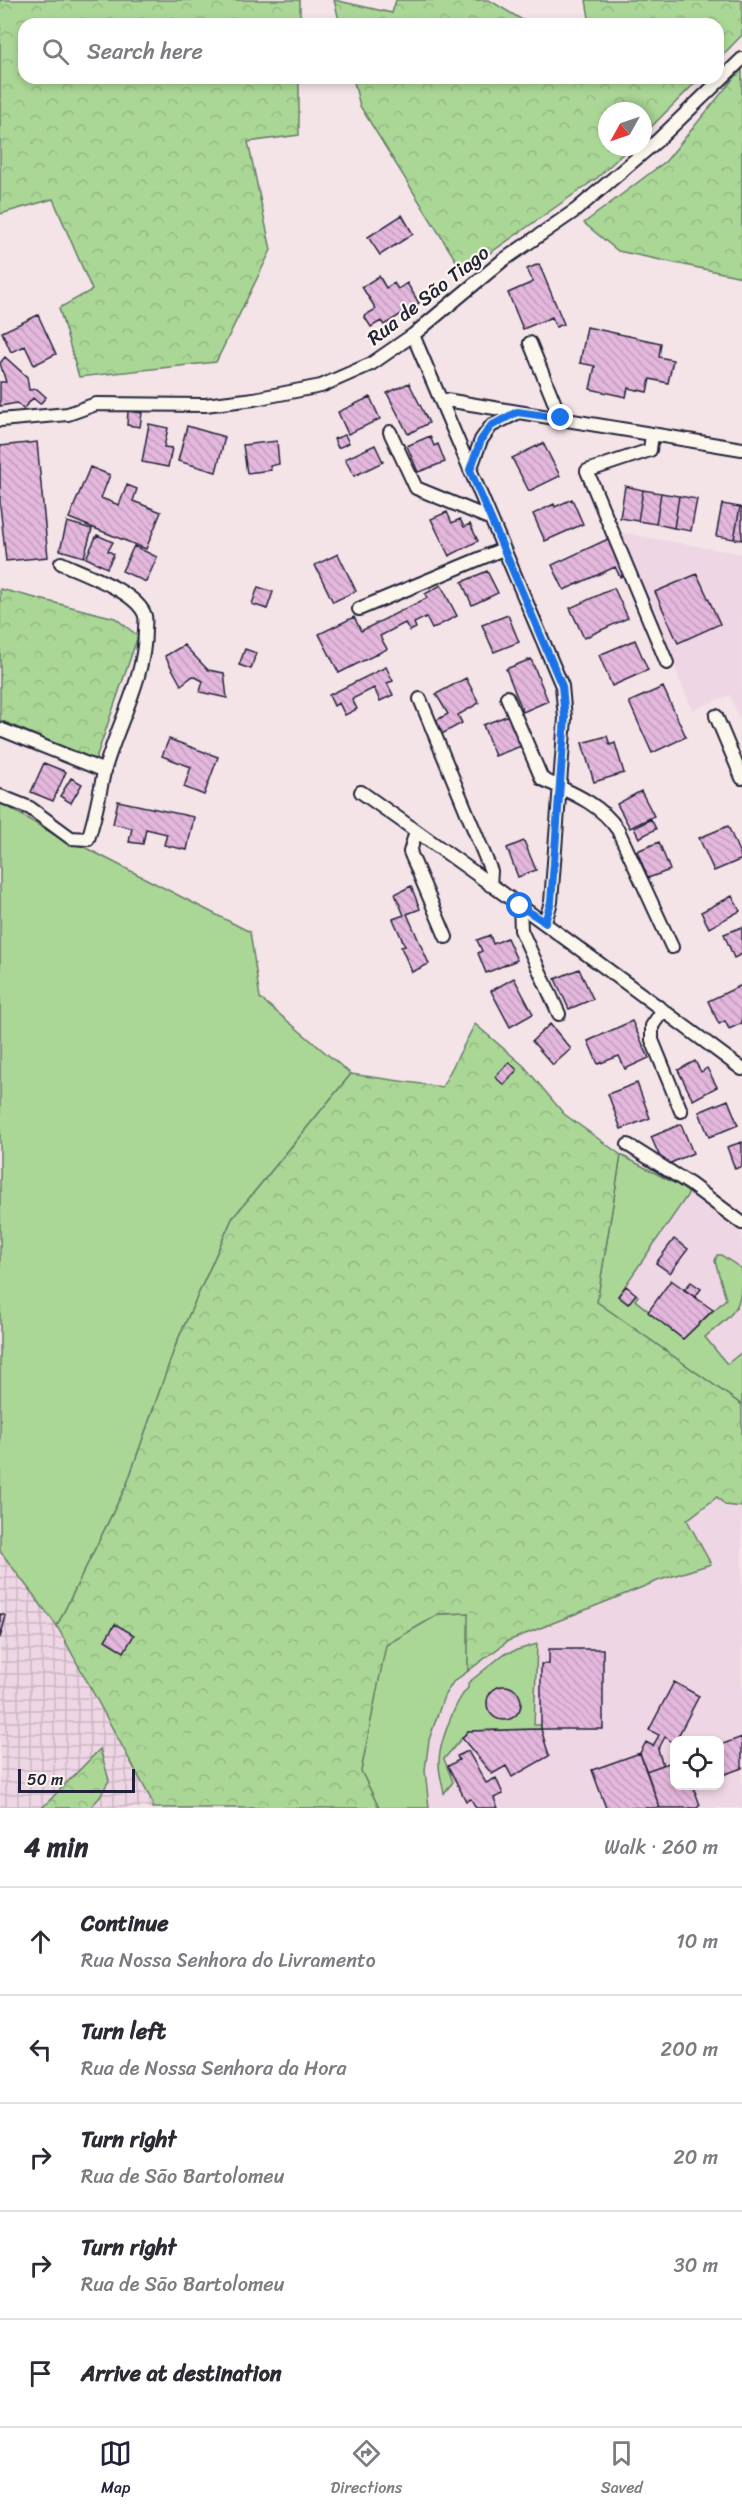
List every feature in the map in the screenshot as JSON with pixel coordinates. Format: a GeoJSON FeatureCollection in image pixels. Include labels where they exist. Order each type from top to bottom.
{"type":"FeatureCollection","features":[{"type":"Feature","properties":{"kind":"street","name":"Rua de São Tiago"},"geometry":{"type":"LineString","coordinates":[[724,76],[742,59]]}},
{"type":"Feature","properties":{"kind":"street","name":"Rua de São Tiago"},"geometry":{"type":"LineString","coordinates":[[0,420],[68,414],[96,404],[204,405],[254,399],[321,386],[370,364],[413,335],[502,261],[585,202],[657,141],[716,84]]}},
{"type":"Feature","properties":{"kind":"street"},"geometry":{"type":"LineString","coordinates":[[413,335],[562,686],[565,718],[551,902],[545,922]]}},
{"type":"Feature","properties":{"kind":"street"},"geometry":{"type":"LineString","coordinates":[[530,343],[561,418]]}},
{"type":"Feature","properties":{"kind":"street"},"geometry":{"type":"LineString","coordinates":[[440,399],[742,449]]}},
{"type":"Feature","properties":{"kind":"street"},"geometry":{"type":"LineString","coordinates":[[470,470],[481,440],[491,426],[517,412]]}},
{"type":"Feature","properties":{"kind":"street"},"geometry":{"type":"LineString","coordinates":[[390,432],[416,488],[489,518]]}},
{"type":"Feature","properties":{"kind":"street"},"geometry":{"type":"LineString","coordinates":[[652,434],[650,450],[587,471],[666,663]]}},
{"type":"Feature","properties":{"kind":"street"},"geometry":{"type":"LineString","coordinates":[[359,609],[504,549]]}},
{"type":"Feature","properties":{"kind":"street"},"geometry":{"type":"LineString","coordinates":[[0,795],[30,808],[71,837],[88,839],[97,816],[105,771],[129,706],[145,646],[145,616],[133,600],[104,583],[61,563]]}},
{"type":"Feature","properties":{"kind":"street"},"geometry":{"type":"LineString","coordinates":[[507,697],[542,779],[596,806],[613,823],[672,946]]}},
{"type":"Feature","properties":{"kind":"street"},"geometry":{"type":"LineString","coordinates":[[420,699],[491,872],[490,885]]}},
{"type":"Feature","properties":{"kind":"street"},"geometry":{"type":"LineString","coordinates":[[716,716],[742,778]]}},
{"type":"Feature","properties":{"kind":"street"},"geometry":{"type":"LineString","coordinates":[[0,729],[105,771]]}},
{"type":"Feature","properties":{"kind":"street"},"geometry":{"type":"LineString","coordinates":[[361,792],[545,922],[742,1069]]}},
{"type":"Feature","properties":{"kind":"street"},"geometry":{"type":"LineString","coordinates":[[416,831],[410,852],[446,937]]}},
{"type":"Feature","properties":{"kind":"street"},"geometry":{"type":"LineString","coordinates":[[520,906],[521,930],[559,1014]]}},
{"type":"Feature","properties":{"kind":"street"},"geometry":{"type":"LineString","coordinates":[[663,1010],[652,1026],[652,1040],[681,1111]]}},
{"type":"Feature","properties":{"kind":"street"},"geometry":{"type":"LineString","coordinates":[[628,1144],[690,1184],[742,1223]]}},
{"type":"Feature","properties":{"kind":"shaded area"},"geometry":{"type":"Polygon","coordinates":[[[618,532],[742,554],[742,725],[730,695],[692,710],[618,532]]]}},
{"type":"Feature","properties":{"kind":"shaded area"},"geometry":{"type":"Polygon","coordinates":[[[621,1155],[676,1184],[742,1232],[742,1808],[379,1808],[596,1302],[621,1155]]]}},
{"type":"Feature","properties":{"kind":"shaded area"},"geometry":{"type":"Polygon","coordinates":[[[0,1551],[57,1626],[153,1803],[152,1808],[0,1808],[0,1551]]]}},
{"type":"Feature","properties":{"kind":"green space"},"geometry":{"type":"Polygon","coordinates":[[[0,0],[300,0],[300,18],[18,18],[18,84],[299,84],[299,135],[248,142],[271,250],[216,362],[79,377],[59,308],[92,290],[53,199],[0,214],[0,0]]]}},
{"type":"Feature","properties":{"kind":"green space"},"geometry":{"type":"Polygon","coordinates":[[[334,0],[392,13],[396,0],[489,0],[519,18],[338,18],[334,0]]]}},
{"type":"Feature","properties":{"kind":"green space"},"geometry":{"type":"Polygon","coordinates":[[[586,0],[742,0],[742,35],[724,54],[724,18],[589,18],[586,0]]]}},
{"type":"Feature","properties":{"kind":"green space"},"geometry":{"type":"Polygon","coordinates":[[[742,68],[742,277],[618,251],[584,223],[666,161],[742,68]]]}},
{"type":"Feature","properties":{"kind":"green space"},"geometry":{"type":"Polygon","coordinates":[[[354,84],[694,84],[652,126],[652,102],[598,102],[598,156],[620,156],[597,178],[463,272],[360,106],[354,84]]]}},
{"type":"Feature","properties":{"kind":"green space"},"geometry":{"type":"Polygon","coordinates":[[[0,589],[115,618],[138,636],[95,761],[0,720],[0,589]]]}},
{"type":"Feature","properties":{"kind":"green space"},"geometry":{"type":"Polygon","coordinates":[[[0,802],[65,841],[86,848],[250,932],[260,998],[351,1074],[232,1219],[176,1344],[127,1484],[57,1626],[0,1551],[0,802]]]}},
{"type":"Feature","properties":{"kind":"green space"},"geometry":{"type":"Polygon","coordinates":[[[475,1024],[524,1066],[564,1114],[621,1155],[597,1302],[742,1405],[742,1507],[725,1505],[717,1497],[687,1520],[711,1564],[660,1580],[508,1641],[468,1671],[468,1613],[439,1614],[386,1645],[361,1771],[379,1808],[152,1808],[153,1803],[57,1626],[127,1484],[176,1344],[232,1219],[351,1074],[442,1087],[475,1024]]]}},
{"type":"Feature","properties":{"kind":"green space"},"geometry":{"type":"Polygon","coordinates":[[[621,1155],[689,1193],[618,1296],[628,1304],[636,1294],[638,1296],[635,1300],[683,1339],[726,1299],[715,1261],[717,1255],[721,1255],[742,1269],[741,1294],[735,1309],[705,1337],[727,1364],[742,1352],[742,1405],[597,1302],[621,1155]]]}},
{"type":"Feature","properties":{"kind":"green space"},"geometry":{"type":"Polygon","coordinates":[[[469,1613],[468,1671],[453,1682],[444,1696],[429,1740],[425,1770],[429,1808],[379,1808],[361,1771],[385,1645],[439,1614],[469,1613]]]}},
{"type":"Feature","properties":{"kind":"green space"},"geometry":{"type":"Polygon","coordinates":[[[537,1644],[534,1725],[541,1725],[541,1729],[468,1731],[444,1759],[453,1782],[444,1793],[439,1756],[453,1713],[468,1688],[468,1683],[504,1654],[537,1644]],[[501,1686],[490,1695],[488,1707],[493,1716],[507,1719],[514,1716],[521,1703],[516,1690],[501,1686]]]}},
{"type":"Feature","properties":{"kind":"green space"},"geometry":{"type":"Polygon","coordinates":[[[100,1749],[109,1780],[100,1797],[90,1808],[42,1808],[100,1749]]]}},
{"type":"Feature","properties":{"kind":"building"},"geometry":{"type":"Polygon","coordinates":[[[402,215],[413,234],[380,255],[368,237],[402,215]]]}},
{"type":"Feature","properties":{"kind":"building"},"geometry":{"type":"Polygon","coordinates":[[[539,264],[564,324],[556,327],[552,317],[523,329],[508,293],[533,282],[527,269],[539,264]]]}},
{"type":"Feature","properties":{"kind":"building"},"geometry":{"type":"Polygon","coordinates":[[[379,276],[386,288],[394,283],[398,289],[407,283],[419,303],[384,325],[381,321],[371,327],[364,316],[376,309],[362,287],[379,276]]]}},
{"type":"Feature","properties":{"kind":"building"},"geometry":{"type":"Polygon","coordinates":[[[38,315],[56,354],[34,365],[25,346],[11,352],[2,332],[38,315]]]}},
{"type":"Feature","properties":{"kind":"building"},"geometry":{"type":"Polygon","coordinates":[[[587,327],[661,343],[659,357],[673,360],[668,383],[650,379],[647,392],[628,388],[626,397],[590,389],[595,366],[580,363],[587,327]]]}},
{"type":"Feature","properties":{"kind":"building"},"geometry":{"type":"Polygon","coordinates":[[[5,357],[27,377],[29,390],[37,389],[46,397],[40,404],[33,398],[23,409],[17,403],[0,406],[0,382],[6,382],[0,363],[5,357]]]}},
{"type":"Feature","properties":{"kind":"building"},"geometry":{"type":"Polygon","coordinates":[[[409,383],[429,423],[408,434],[387,393],[409,383]]]}},
{"type":"Feature","properties":{"kind":"building"},"geometry":{"type":"Polygon","coordinates":[[[370,397],[380,419],[348,434],[338,412],[370,397]]]}},
{"type":"Feature","properties":{"kind":"building"},"geometry":{"type":"Polygon","coordinates":[[[128,411],[142,413],[140,427],[127,425],[128,411]]]}},
{"type":"Feature","properties":{"kind":"building"},"geometry":{"type":"Polygon","coordinates":[[[149,424],[168,428],[164,447],[172,448],[168,467],[142,462],[149,424]]]}},
{"type":"Feature","properties":{"kind":"building"},"geometry":{"type":"Polygon","coordinates":[[[187,426],[225,437],[216,472],[178,461],[187,426]]]}},
{"type":"Feature","properties":{"kind":"building"},"geometry":{"type":"Polygon","coordinates":[[[345,435],[349,443],[338,448],[334,439],[345,435]]]}},
{"type":"Feature","properties":{"kind":"building"},"geometry":{"type":"Polygon","coordinates":[[[430,436],[434,446],[438,444],[445,462],[418,472],[407,446],[430,436]]]}},
{"type":"Feature","properties":{"kind":"building"},"geometry":{"type":"Polygon","coordinates":[[[277,441],[279,464],[270,466],[271,470],[247,473],[243,445],[277,441]]]}},
{"type":"Feature","properties":{"kind":"building"},"geometry":{"type":"Polygon","coordinates":[[[37,442],[48,557],[6,561],[0,505],[0,446],[37,442]]]}},
{"type":"Feature","properties":{"kind":"building"},"geometry":{"type":"Polygon","coordinates":[[[543,443],[560,476],[529,491],[512,458],[543,443]]]}},
{"type":"Feature","properties":{"kind":"building"},"geometry":{"type":"Polygon","coordinates":[[[375,445],[383,462],[354,476],[345,459],[375,445]]]}},
{"type":"Feature","properties":{"kind":"building"},"geometry":{"type":"Polygon","coordinates":[[[90,467],[110,475],[101,498],[119,505],[127,485],[137,489],[133,501],[161,512],[146,549],[69,518],[90,467]]]}},
{"type":"Feature","properties":{"kind":"building"},"geometry":{"type":"Polygon","coordinates":[[[625,486],[643,490],[638,521],[620,518],[625,486]]]}},
{"type":"Feature","properties":{"kind":"building"},"geometry":{"type":"Polygon","coordinates":[[[643,490],[661,493],[656,524],[638,521],[643,490]]]}},
{"type":"Feature","properties":{"kind":"building"},"geometry":{"type":"Polygon","coordinates":[[[661,493],[679,496],[674,528],[656,524],[661,493]]]}},
{"type":"Feature","properties":{"kind":"building"},"geometry":{"type":"Polygon","coordinates":[[[679,496],[697,499],[691,531],[674,528],[679,496]]]}},
{"type":"Feature","properties":{"kind":"building"},"geometry":{"type":"Polygon","coordinates":[[[572,499],[583,524],[545,541],[533,514],[572,499]]]}},
{"type":"Feature","properties":{"kind":"building"},"geometry":{"type":"Polygon","coordinates":[[[722,504],[740,507],[734,539],[716,536],[722,504]]]}},
{"type":"Feature","properties":{"kind":"building"},"geometry":{"type":"Polygon","coordinates":[[[740,507],[742,508],[742,540],[734,539],[740,507]]]}},
{"type":"Feature","properties":{"kind":"building"},"geometry":{"type":"Polygon","coordinates":[[[447,512],[452,523],[460,519],[464,527],[470,524],[478,541],[449,556],[431,519],[447,512]]]}},
{"type":"Feature","properties":{"kind":"building"},"geometry":{"type":"Polygon","coordinates":[[[67,522],[92,529],[84,557],[60,550],[67,522]]]}},
{"type":"Feature","properties":{"kind":"building"},"geometry":{"type":"Polygon","coordinates":[[[97,535],[113,542],[108,551],[114,554],[107,568],[86,558],[97,535]]]}},
{"type":"Feature","properties":{"kind":"building"},"geometry":{"type":"Polygon","coordinates":[[[608,539],[625,574],[620,577],[615,567],[564,590],[552,565],[608,539]]]}},
{"type":"Feature","properties":{"kind":"building"},"geometry":{"type":"Polygon","coordinates":[[[134,546],[157,557],[146,582],[122,571],[134,546]]]}},
{"type":"Feature","properties":{"kind":"building"},"geometry":{"type":"Polygon","coordinates":[[[338,554],[356,591],[333,602],[315,565],[338,554]]]}},
{"type":"Feature","properties":{"kind":"building"},"geometry":{"type":"Polygon","coordinates":[[[487,571],[498,593],[472,605],[462,582],[487,571]]]}},
{"type":"Feature","properties":{"kind":"building"},"geometry":{"type":"Polygon","coordinates":[[[697,574],[720,624],[678,643],[655,592],[697,574]]]}},
{"type":"Feature","properties":{"kind":"building"},"geometry":{"type":"Polygon","coordinates":[[[441,585],[457,616],[432,629],[426,617],[414,623],[416,628],[410,631],[405,623],[380,636],[387,649],[339,673],[319,634],[354,617],[361,631],[427,598],[425,594],[441,585]]]}},
{"type":"Feature","properties":{"kind":"building"},"geometry":{"type":"Polygon","coordinates":[[[258,587],[273,592],[267,609],[252,604],[258,587]]]}},
{"type":"Feature","properties":{"kind":"building"},"geometry":{"type":"Polygon","coordinates":[[[614,588],[628,618],[584,638],[570,608],[614,588]]]}},
{"type":"Feature","properties":{"kind":"building"},"geometry":{"type":"Polygon","coordinates":[[[508,615],[519,642],[494,652],[482,625],[508,615]]]}},
{"type":"Feature","properties":{"kind":"building"},"geometry":{"type":"Polygon","coordinates":[[[635,640],[648,670],[612,686],[599,655],[635,640]]]}},
{"type":"Feature","properties":{"kind":"building"},"geometry":{"type":"Polygon","coordinates":[[[184,645],[208,670],[224,673],[227,698],[200,692],[203,681],[193,676],[181,685],[165,656],[184,645]]]}},
{"type":"Feature","properties":{"kind":"building"},"geometry":{"type":"Polygon","coordinates":[[[245,649],[256,653],[251,669],[239,665],[245,649]]]}},
{"type":"Feature","properties":{"kind":"building"},"geometry":{"type":"Polygon","coordinates":[[[531,659],[548,701],[523,712],[506,669],[531,659]]]}},
{"type":"Feature","properties":{"kind":"building"},"geometry":{"type":"Polygon","coordinates":[[[386,667],[393,681],[387,683],[393,695],[380,701],[374,688],[352,699],[357,709],[345,715],[339,703],[334,706],[329,695],[386,667]]]}},
{"type":"Feature","properties":{"kind":"building"},"geometry":{"type":"Polygon","coordinates":[[[466,678],[479,703],[458,715],[462,723],[440,735],[433,722],[448,714],[436,694],[466,678]]]}},
{"type":"Feature","properties":{"kind":"building"},"geometry":{"type":"Polygon","coordinates":[[[663,687],[686,737],[652,753],[629,702],[663,687]]]}},
{"type":"Feature","properties":{"kind":"building"},"geometry":{"type":"Polygon","coordinates":[[[509,715],[521,746],[495,756],[483,725],[509,715]]]}},
{"type":"Feature","properties":{"kind":"building"},"geometry":{"type":"Polygon","coordinates":[[[607,736],[610,745],[615,743],[624,773],[594,782],[582,743],[607,736]]]}},
{"type":"Feature","properties":{"kind":"building"},"geometry":{"type":"Polygon","coordinates":[[[169,739],[218,757],[204,795],[184,787],[191,767],[162,756],[169,739]]]}},
{"type":"Feature","properties":{"kind":"building"},"geometry":{"type":"Polygon","coordinates":[[[44,763],[66,772],[53,801],[31,792],[44,763]]]}},
{"type":"Feature","properties":{"kind":"building"},"geometry":{"type":"Polygon","coordinates":[[[71,778],[82,784],[71,803],[60,796],[71,778]]]}},
{"type":"Feature","properties":{"kind":"building"},"geometry":{"type":"Polygon","coordinates":[[[641,791],[654,816],[630,828],[617,804],[641,791]]]}},
{"type":"Feature","properties":{"kind":"building"},"geometry":{"type":"Polygon","coordinates":[[[118,801],[194,817],[187,850],[164,845],[167,834],[146,829],[143,844],[129,842],[132,828],[113,824],[118,801]]]}},
{"type":"Feature","properties":{"kind":"building"},"geometry":{"type":"Polygon","coordinates":[[[651,819],[656,829],[639,838],[634,828],[651,819]]]}},
{"type":"Feature","properties":{"kind":"building"},"geometry":{"type":"Polygon","coordinates":[[[728,826],[742,859],[714,871],[699,838],[728,826]]]}},
{"type":"Feature","properties":{"kind":"building"},"geometry":{"type":"Polygon","coordinates":[[[524,841],[536,870],[518,877],[507,848],[524,841]]]}},
{"type":"Feature","properties":{"kind":"building"},"geometry":{"type":"Polygon","coordinates":[[[659,842],[670,870],[648,878],[637,851],[659,842]]]}},
{"type":"Feature","properties":{"kind":"building"},"geometry":{"type":"Polygon","coordinates":[[[411,886],[420,909],[407,914],[429,964],[412,972],[401,947],[405,946],[393,919],[404,915],[395,894],[411,886]]]}},
{"type":"Feature","properties":{"kind":"building"},"geometry":{"type":"Polygon","coordinates":[[[732,896],[740,911],[709,928],[701,912],[732,896]]]}},
{"type":"Feature","properties":{"kind":"building"},"geometry":{"type":"Polygon","coordinates":[[[742,927],[742,954],[734,958],[724,934],[742,927]]]}},
{"type":"Feature","properties":{"kind":"building"},"geometry":{"type":"Polygon","coordinates":[[[490,935],[493,944],[507,938],[517,960],[486,973],[478,953],[482,951],[477,940],[490,935]]]}},
{"type":"Feature","properties":{"kind":"building"},"geometry":{"type":"Polygon","coordinates":[[[579,969],[593,999],[569,1009],[555,979],[579,969]]]}},
{"type":"Feature","properties":{"kind":"building"},"geometry":{"type":"Polygon","coordinates":[[[514,978],[533,1014],[510,1027],[491,991],[514,978]]]}},
{"type":"Feature","properties":{"kind":"building"},"geometry":{"type":"Polygon","coordinates":[[[742,985],[742,1023],[729,1029],[725,1021],[719,1024],[708,1001],[742,985]]]}},
{"type":"Feature","properties":{"kind":"building"},"geometry":{"type":"Polygon","coordinates":[[[632,1021],[649,1058],[625,1069],[619,1056],[598,1064],[588,1041],[632,1021]]]}},
{"type":"Feature","properties":{"kind":"building"},"geometry":{"type":"Polygon","coordinates":[[[550,1024],[571,1049],[553,1065],[532,1041],[550,1024]]]}},
{"type":"Feature","properties":{"kind":"building"},"geometry":{"type":"Polygon","coordinates":[[[695,1061],[701,1072],[707,1068],[717,1087],[693,1100],[678,1070],[695,1061]]]}},
{"type":"Feature","properties":{"kind":"building"},"geometry":{"type":"Polygon","coordinates":[[[509,1062],[517,1070],[504,1085],[495,1077],[509,1062]]]}},
{"type":"Feature","properties":{"kind":"building"},"geometry":{"type":"Polygon","coordinates":[[[637,1083],[650,1118],[621,1129],[608,1094],[637,1083]]]}},
{"type":"Feature","properties":{"kind":"building"},"geometry":{"type":"Polygon","coordinates":[[[728,1100],[738,1125],[709,1137],[699,1112],[728,1100]]]}},
{"type":"Feature","properties":{"kind":"building"},"geometry":{"type":"Polygon","coordinates":[[[681,1124],[693,1153],[664,1166],[651,1137],[681,1124]]]}},
{"type":"Feature","properties":{"kind":"building"},"geometry":{"type":"Polygon","coordinates":[[[742,1142],[742,1166],[735,1169],[727,1147],[742,1142]]]}},
{"type":"Feature","properties":{"kind":"building"},"geometry":{"type":"Polygon","coordinates":[[[674,1239],[688,1249],[670,1273],[656,1263],[674,1239]]]}},
{"type":"Feature","properties":{"kind":"building"},"geometry":{"type":"Polygon","coordinates":[[[671,1280],[713,1310],[683,1339],[648,1312],[671,1280]]]}},
{"type":"Feature","properties":{"kind":"building"},"geometry":{"type":"Polygon","coordinates":[[[691,1282],[701,1289],[695,1297],[684,1290],[691,1282]]]}},
{"type":"Feature","properties":{"kind":"building"},"geometry":{"type":"Polygon","coordinates":[[[626,1286],[636,1294],[628,1304],[618,1296],[626,1286]]]}},
{"type":"Feature","properties":{"kind":"building"},"geometry":{"type":"Polygon","coordinates":[[[0,1614],[6,1616],[0,1638],[0,1614]]]}},
{"type":"Feature","properties":{"kind":"building"},"geometry":{"type":"Polygon","coordinates":[[[115,1624],[134,1635],[124,1652],[105,1640],[115,1624]]]}},
{"type":"Feature","properties":{"kind":"building"},"geometry":{"type":"Polygon","coordinates":[[[549,1649],[603,1649],[603,1729],[541,1729],[541,1664],[549,1664],[549,1649]]]}},
{"type":"Feature","properties":{"kind":"building"},"geometry":{"type":"Polygon","coordinates":[[[674,1682],[699,1696],[678,1736],[670,1736],[670,1740],[665,1737],[658,1750],[663,1765],[646,1771],[640,1753],[646,1742],[653,1746],[659,1735],[649,1730],[674,1682]]]}},
{"type":"Feature","properties":{"kind":"building"},"geometry":{"type":"Polygon","coordinates":[[[504,1686],[516,1691],[521,1703],[516,1715],[504,1720],[492,1715],[487,1703],[492,1691],[504,1686]]]}},
{"type":"Feature","properties":{"kind":"building"},"geometry":{"type":"Polygon","coordinates":[[[541,1729],[549,1756],[512,1777],[506,1766],[492,1774],[462,1738],[468,1731],[541,1729]]]}},
{"type":"Feature","properties":{"kind":"building"},"geometry":{"type":"Polygon","coordinates":[[[742,1737],[742,1768],[724,1775],[724,1744],[742,1737]]]}},
{"type":"Feature","properties":{"kind":"building"},"geometry":{"type":"Polygon","coordinates":[[[468,1751],[486,1783],[496,1778],[503,1794],[494,1798],[498,1808],[476,1808],[471,1799],[466,1801],[448,1766],[459,1760],[457,1756],[468,1751]]]}},
{"type":"Feature","properties":{"kind":"building"},"geometry":{"type":"Polygon","coordinates":[[[640,1753],[660,1808],[606,1808],[592,1770],[640,1753]]]}},
{"type":"Feature","properties":{"kind":"building"},"geometry":{"type":"Polygon","coordinates":[[[670,1762],[670,1790],[694,1790],[700,1805],[697,1808],[660,1808],[646,1771],[670,1762]]]}},
{"type":"Feature","properties":{"kind":"route"},"geometry":{"type":"LineString","coordinates":[[520,906],[545,922],[551,902],[565,718],[564,701],[562,686],[470,470],[481,440],[491,426],[517,412],[561,418]]}}]}
